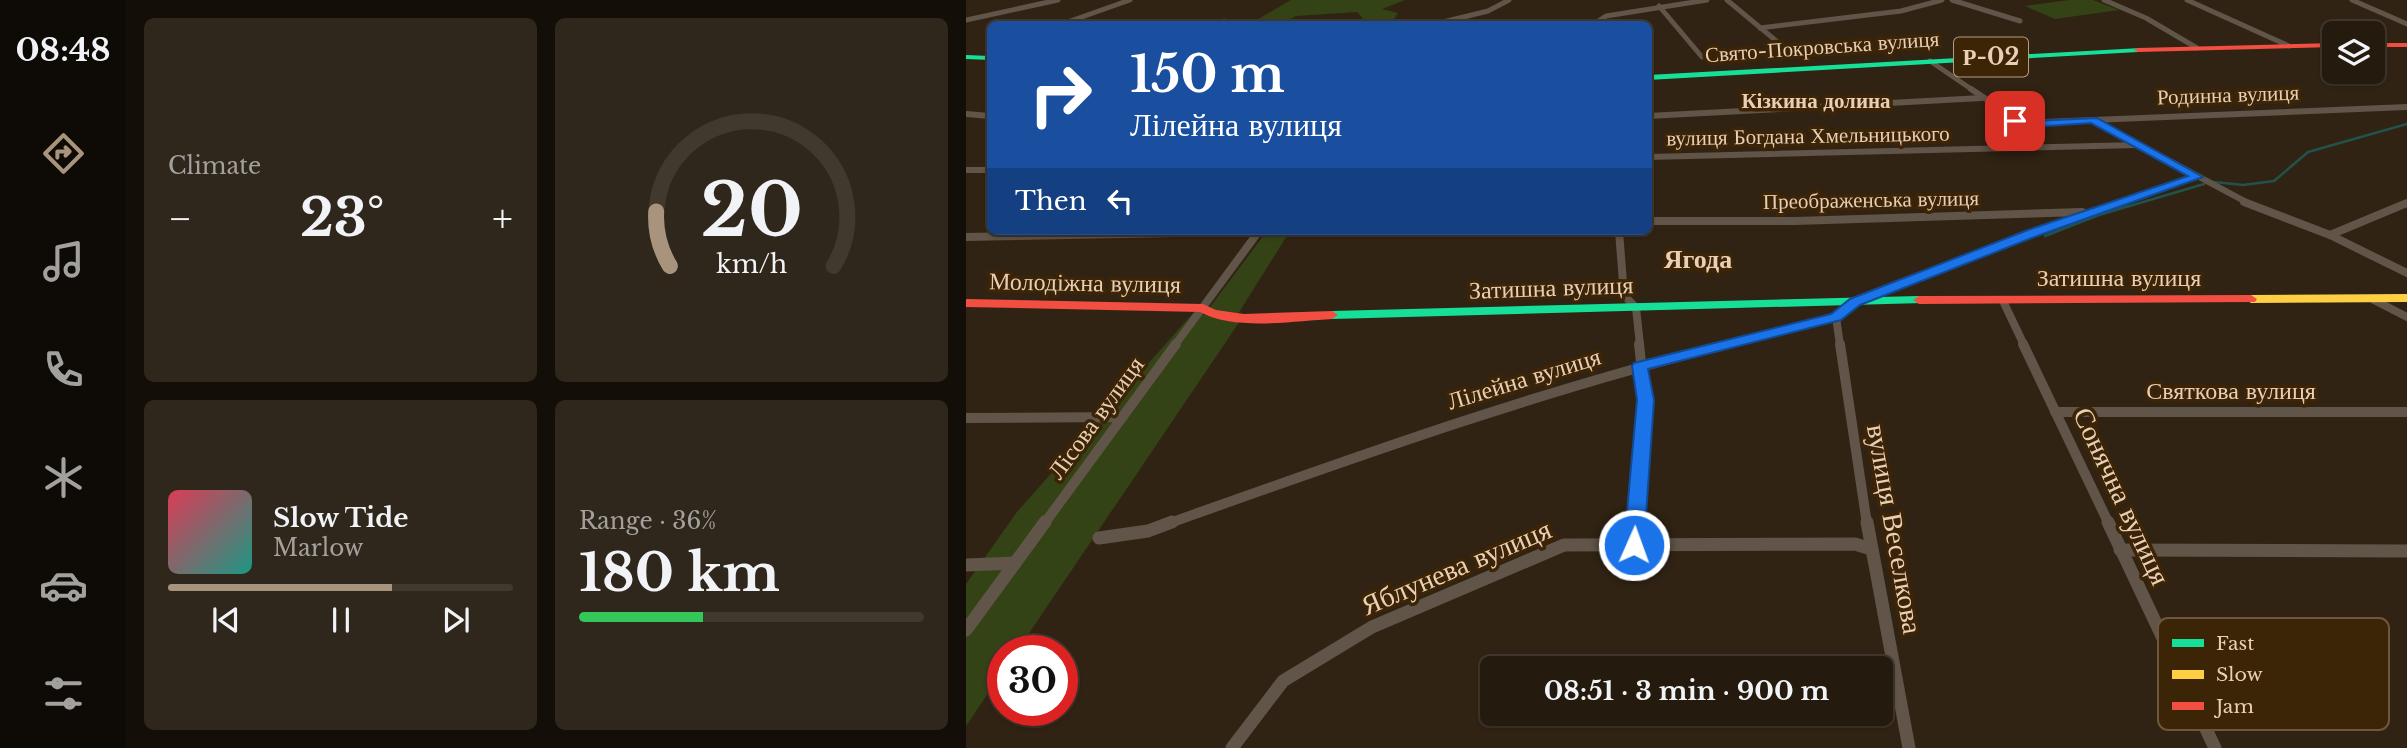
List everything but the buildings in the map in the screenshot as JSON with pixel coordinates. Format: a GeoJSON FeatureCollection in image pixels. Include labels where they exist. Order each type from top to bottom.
{"type":"FeatureCollection","features":[{"type":"Feature","properties":{"kind":"street"},"geometry":{"type":"LineString","coordinates":[[966,20],[1058,0]]}},
{"type":"Feature","properties":{"kind":"street"},"geometry":{"type":"LineString","coordinates":[[1070,21],[1130,0]]}},
{"type":"Feature","properties":{"kind":"street"},"geometry":{"type":"LineString","coordinates":[[1447,21],[1488,11],[1509,0]]}},
{"type":"Feature","properties":{"kind":"street"},"geometry":{"type":"LineString","coordinates":[[1597,21],[1600,17],[1707,0]]}},
{"type":"Feature","properties":{"kind":"street"},"geometry":{"type":"LineString","coordinates":[[1727,0],[1780,44]]}},
{"type":"Feature","properties":{"kind":"street"},"geometry":{"type":"LineString","coordinates":[[1760,28],[1901,11],[1942,0]]}},
{"type":"Feature","properties":{"kind":"street"},"geometry":{"type":"LineString","coordinates":[[1952,0],[2020,21]]}},
{"type":"Feature","properties":{"kind":"street"},"geometry":{"type":"LineString","coordinates":[[2104,0],[2146,18],[2197,48]]}},
{"type":"Feature","properties":{"kind":"street"},"geometry":{"type":"LineString","coordinates":[[2187,0],[2289,46]]}},
{"type":"Feature","properties":{"kind":"street"},"geometry":{"type":"LineString","coordinates":[[2352,0],[2407,24]]}},
{"type":"Feature","properties":{"kind":"street"},"geometry":{"type":"LineString","coordinates":[[1659,6],[1702,57]]}},
{"type":"Feature","properties":{"kind":"street","name":"Свято-Покровська вулиця"},"geometry":{"type":"LineString","coordinates":[[1652,78],[2197,48],[2322,45]]}},
{"type":"Feature","properties":{"kind":"street"},"geometry":{"type":"LineString","coordinates":[[2385,45],[2407,46]]}},
{"type":"Feature","properties":{"kind":"street"},"geometry":{"type":"LineString","coordinates":[[966,57],[987,58]]}},
{"type":"Feature","properties":{"kind":"street","name":"Родинна вулиця"},"geometry":{"type":"LineString","coordinates":[[1930,61],[2022,123],[2407,107]]}},
{"type":"Feature","properties":{"kind":"street"},"geometry":{"type":"LineString","coordinates":[[1652,116],[1983,98]]}},
{"type":"Feature","properties":{"kind":"street"},"geometry":{"type":"LineString","coordinates":[[966,114],[987,116]]}},
{"type":"Feature","properties":{"kind":"street"},"geometry":{"type":"LineString","coordinates":[[2093,120],[2242,201],[2330,235],[2407,273]]}},
{"type":"Feature","properties":{"kind":"street","name":"вулиця Богдана Хмельницького"},"geometry":{"type":"LineString","coordinates":[[1652,157],[1829,155],[2137,145]]}},
{"type":"Feature","properties":{"kind":"street"},"geometry":{"type":"LineString","coordinates":[[966,170],[987,170]]}},
{"type":"Feature","properties":{"kind":"street","name":"Лілейна вулиця"},"geometry":{"type":"LineString","coordinates":[[1099,538],[1148,531],[1428,431],[1639,366],[1836,317],[1855,302],[2094,212],[2197,177]]}},
{"type":"Feature","properties":{"kind":"street"},"geometry":{"type":"LineString","coordinates":[[2330,235],[2407,203]]}},
{"type":"Feature","properties":{"kind":"street","name":"Преображенська вулиця"},"geometry":{"type":"LineString","coordinates":[[1652,221],[1795,221],[2094,212]]}},
{"type":"Feature","properties":{"kind":"street"},"geometry":{"type":"LineString","coordinates":[[966,237],[1064,235]]}},
{"type":"Feature","properties":{"kind":"street","name":"Лісова вулиця"},"geometry":{"type":"LineString","coordinates":[[966,630],[1256,235]]}},
{"type":"Feature","properties":{"kind":"street"},"geometry":{"type":"LineString","coordinates":[[1619,235],[1624,295],[1636,309],[1639,366],[1645,400],[1634,545]]}},
{"type":"Feature","properties":{"kind":"street","name":"Затишна вулиця"},"geometry":{"type":"LineString","coordinates":[[1203,308],[1209,314],[1234,317],[1636,309],[1892,300],[2004,303],[2052,300],[2407,299]]}},
{"type":"Feature","properties":{"kind":"street"},"geometry":{"type":"LineString","coordinates":[[2374,300],[2407,317]]}},
{"type":"Feature","properties":{"kind":"street","name":"Молодіжна вулиця"},"geometry":{"type":"LineString","coordinates":[[966,303],[1203,308]]}},
{"type":"Feature","properties":{"kind":"street","name":"Сонячна вулиця"},"geometry":{"type":"LineString","coordinates":[[2004,303],[2158,629]]}},
{"type":"Feature","properties":{"kind":"street","name":"вулиця Веселкова"},"geometry":{"type":"LineString","coordinates":[[1836,317],[1871,549],[1909,748]]}},
{"type":"Feature","properties":{"kind":"street","name":"Святкова вулиця"},"geometry":{"type":"LineString","coordinates":[[2055,412],[2407,412]]}},
{"type":"Feature","properties":{"kind":"street"},"geometry":{"type":"LineString","coordinates":[[966,418],[1122,417]]}},
{"type":"Feature","properties":{"kind":"street","name":"Яблунева вулиця"},"geometry":{"type":"LineString","coordinates":[[1232,748],[1283,681],[1372,627],[1564,545],[1855,544],[1871,549]]}},
{"type":"Feature","properties":{"kind":"street"},"geometry":{"type":"LineString","coordinates":[[2120,550],[2407,551]]}},
{"type":"Feature","properties":{"kind":"street"},"geometry":{"type":"LineString","coordinates":[[966,565],[1015,563]]}},
{"type":"Feature","properties":{"kind":"street","name":"Сонячна вулиця"},"geometry":{"type":"LineString","coordinates":[[2206,730],[2215,748]]}},
{"type":"Feature","properties":{"kind":"green space"},"geometry":{"type":"Polygon","coordinates":[[[1291,0],[1405,0],[1382,9],[1398,13],[1393,21],[1365,21],[1357,12],[1296,16],[1287,21],[1255,21],[1291,0]]]}},
{"type":"Feature","properties":{"kind":"green space"},"geometry":{"type":"Polygon","coordinates":[[[2069,0],[2093,0],[2119,10],[2055,19],[2025,6],[2069,0]]]}},
{"type":"Feature","properties":{"kind":"green space"},"geometry":{"type":"Polygon","coordinates":[[[1264,235],[1287,235],[1238,314],[1216,311],[1210,307],[1264,235]]]}},
{"type":"Feature","properties":{"kind":"green space"},"geometry":{"type":"Polygon","coordinates":[[[1193,313],[1240,321],[1028,635],[987,635],[987,695],[966,726],[966,584],[1017,512],[1193,313]]]}},
{"type":"Feature","properties":{"kind":"waterway"},"geometry":{"type":"LineString","coordinates":[[2214,182],[2243,185],[2274,181],[2308,152],[2407,124]]}},
{"type":"Feature","properties":{"kind":"waterway"},"geometry":{"type":"LineString","coordinates":[[2045,236],[2099,215],[2204,184]]}},
{"type":"Feature","properties":{"kind":"traffic: fast"},"geometry":{"type":"LineString","coordinates":[[1652,78],[2138,50]]}},
{"type":"Feature","properties":{"kind":"traffic: fast"},"geometry":{"type":"LineString","coordinates":[[966,57],[987,58]]}},
{"type":"Feature","properties":{"kind":"traffic: fast"},"geometry":{"type":"LineString","coordinates":[[1332,315],[1919,300]]}},
{"type":"Feature","properties":{"kind":"traffic: slow"},"geometry":{"type":"LineString","coordinates":[[2251,299],[2407,298]]}},
{"type":"Feature","properties":{"kind":"traffic: jam"},"geometry":{"type":"LineString","coordinates":[[2138,50],[2322,45]]}},
{"type":"Feature","properties":{"kind":"traffic: jam"},"geometry":{"type":"LineString","coordinates":[[2385,45],[2407,45]]}},
{"type":"Feature","properties":{"kind":"traffic: jam"},"geometry":{"type":"LineString","coordinates":[[1919,300],[2251,299]]}},
{"type":"Feature","properties":{"kind":"traffic: jam"},"geometry":{"type":"LineString","coordinates":[[966,303],[1203,308],[1212,313],[1244,318],[1332,315]]}},
{"type":"Feature","properties":{"kind":"district","name":"Кізкина долина"},"geometry":{"type":"Point","coordinates":[1816,101]}},
{"type":"Feature","properties":{"kind":"district","name":"Ягода"},"geometry":{"type":"Point","coordinates":[1698,259]}},
{"type":"Feature","properties":{"kind":"route"},"geometry":{"type":"LineString","coordinates":[[1634,545],[1645,400],[1639,366],[1836,317],[1855,302],[2032,233],[2197,177],[2093,120],[2031,124],[2015,121]]}}]}
